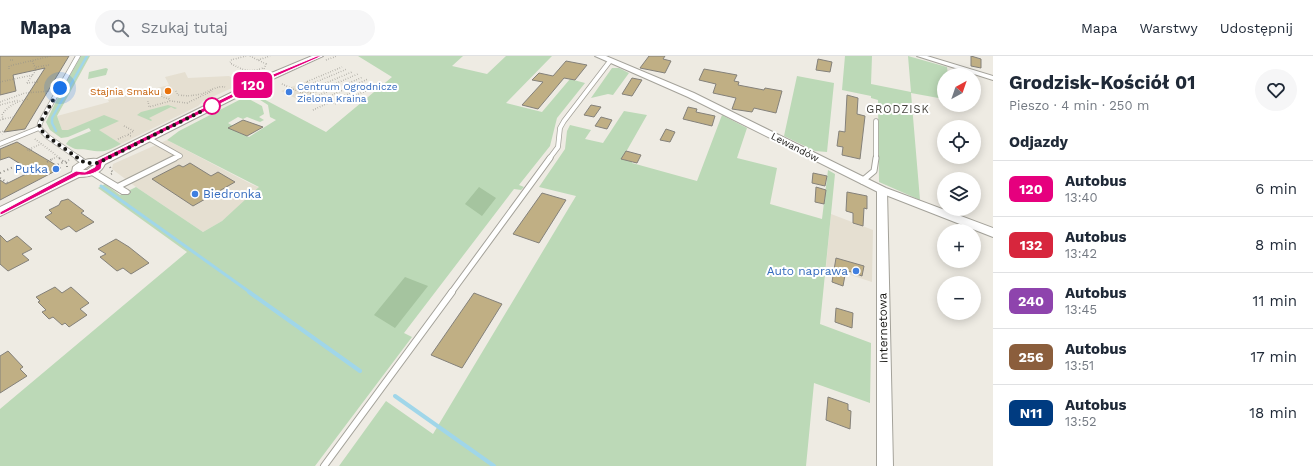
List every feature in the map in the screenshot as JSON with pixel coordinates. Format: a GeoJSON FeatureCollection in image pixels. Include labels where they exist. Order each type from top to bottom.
{"type":"FeatureCollection","features":[{"type":"Feature","properties":{"kind":"street"},"geometry":{"type":"LineString","coordinates":[[0,212],[78,173],[85,174],[92,166],[268,78],[319,56]]}},
{"type":"Feature","properties":{"kind":"street","name":"Lewandów"},"geometry":{"type":"LineString","coordinates":[[599,56],[697,98],[882,190],[993,233]]}},
{"type":"Feature","properties":{"kind":"street"},"geometry":{"type":"LineString","coordinates":[[920,56],[993,78]]}},
{"type":"Feature","properties":{"kind":"street"},"geometry":{"type":"LineString","coordinates":[[92,166],[125,192]]}},
{"type":"Feature","properties":{"kind":"street","name":"Internetowa"},"geometry":{"type":"LineString","coordinates":[[882,190],[885,466]]}},
{"type":"Feature","properties":{"kind":"lane"},"geometry":{"type":"LineString","coordinates":[[39,128],[40,123],[78,56]]}},
{"type":"Feature","properties":{"kind":"lane"},"geometry":{"type":"LineString","coordinates":[[324,466],[555,152],[558,147],[560,128],[564,121],[610,61]]}},
{"type":"Feature","properties":{"kind":"lane"},"geometry":{"type":"LineString","coordinates":[[862,181],[874,171],[876,165],[876,122]]}},
{"type":"Feature","properties":{"kind":"lane"},"geometry":{"type":"LineString","coordinates":[[0,144],[39,128]]}},
{"type":"Feature","properties":{"kind":"lane"},"geometry":{"type":"LineString","coordinates":[[39,128],[48,137],[92,166]]}},
{"type":"Feature","properties":{"kind":"lane"},"geometry":{"type":"LineString","coordinates":[[117,187],[180,156],[148,138]]}},
{"type":"Feature","properties":{"kind":"path"},"geometry":{"type":"LineString","coordinates":[[9,69],[9,66],[51,56]]}},
{"type":"Feature","properties":{"kind":"path"},"geometry":{"type":"LineString","coordinates":[[246,56],[231,60],[230,63],[245,71],[263,68],[266,64],[250,56]]}},
{"type":"Feature","properties":{"kind":"path"},"geometry":{"type":"LineString","coordinates":[[258,60],[270,56]]}},
{"type":"Feature","properties":{"kind":"path"},"geometry":{"type":"LineString","coordinates":[[10,60],[15,60],[16,64]]}},
{"type":"Feature","properties":{"kind":"path"},"geometry":{"type":"LineString","coordinates":[[32,60],[36,67]]}},
{"type":"Feature","properties":{"kind":"path"},"geometry":{"type":"LineString","coordinates":[[36,67],[49,65]]}},
{"type":"Feature","properties":{"kind":"path"},"geometry":{"type":"LineString","coordinates":[[27,83],[36,67]]}},
{"type":"Feature","properties":{"kind":"path"},"geometry":{"type":"LineString","coordinates":[[316,87],[306,82],[342,67]]}},
{"type":"Feature","properties":{"kind":"path"},"geometry":{"type":"LineString","coordinates":[[255,68],[259,69]]}},
{"type":"Feature","properties":{"kind":"path"},"geometry":{"type":"LineString","coordinates":[[296,90],[347,69]]}},
{"type":"Feature","properties":{"kind":"path"},"geometry":{"type":"LineString","coordinates":[[282,84],[302,93],[352,72]]}},
{"type":"Feature","properties":{"kind":"path"},"geometry":{"type":"LineString","coordinates":[[0,82],[33,74]]}},
{"type":"Feature","properties":{"kind":"path"},"geometry":{"type":"LineString","coordinates":[[311,94],[358,74]]}},
{"type":"Feature","properties":{"kind":"path"},"geometry":{"type":"LineString","coordinates":[[23,77],[27,83]]}},
{"type":"Feature","properties":{"kind":"path"},"geometry":{"type":"LineString","coordinates":[[317,96],[363,77]]}},
{"type":"Feature","properties":{"kind":"path"},"geometry":{"type":"LineString","coordinates":[[323,99],[368,80]]}},
{"type":"Feature","properties":{"kind":"path"},"geometry":{"type":"LineString","coordinates":[[27,83],[38,82]]}},
{"type":"Feature","properties":{"kind":"path"},"geometry":{"type":"LineString","coordinates":[[313,110],[329,101],[374,82]]}},
{"type":"Feature","properties":{"kind":"path"},"geometry":{"type":"LineString","coordinates":[[301,89],[335,104],[380,85]]}},
{"type":"Feature","properties":{"kind":"path"},"geometry":{"type":"LineString","coordinates":[[161,94],[162,97],[169,99],[170,101],[187,104],[222,86],[225,87]]}},
{"type":"Feature","properties":{"kind":"path"},"geometry":{"type":"LineString","coordinates":[[176,90],[180,96],[212,91]]}},
{"type":"Feature","properties":{"kind":"path"},"geometry":{"type":"LineString","coordinates":[[0,102],[23,94],[51,92]]}},
{"type":"Feature","properties":{"kind":"path"},"geometry":{"type":"LineString","coordinates":[[4,118],[2,115],[4,111],[19,100],[23,94]]}},
{"type":"Feature","properties":{"kind":"path"},"geometry":{"type":"LineString","coordinates":[[0,106],[28,99]]}},
{"type":"Feature","properties":{"kind":"path"},"geometry":{"type":"LineString","coordinates":[[0,106],[19,100]]}},
{"type":"Feature","properties":{"kind":"path"},"geometry":{"type":"LineString","coordinates":[[148,101],[150,107],[170,101]]}},
{"type":"Feature","properties":{"kind":"path"},"geometry":{"type":"LineString","coordinates":[[0,120],[14,117]]}},
{"type":"Feature","properties":{"kind":"path"},"geometry":{"type":"LineString","coordinates":[[118,139],[134,131],[124,126]]}},
{"type":"Feature","properties":{"kind":"path"},"geometry":{"type":"LineString","coordinates":[[127,135],[133,138]]}},
{"type":"Feature","properties":{"kind":"path"},"geometry":{"type":"LineString","coordinates":[[35,139],[64,162],[54,166]]}},
{"type":"Feature","properties":{"kind":"path"},"geometry":{"type":"LineString","coordinates":[[28,151],[32,149],[31,148],[41,144]]}},
{"type":"Feature","properties":{"kind":"path"},"geometry":{"type":"LineString","coordinates":[[47,162],[57,157]]}},
{"type":"Feature","properties":{"kind":"path"},"geometry":{"type":"LineString","coordinates":[[0,173],[20,164]]}},
{"type":"Feature","properties":{"kind":"path"},"geometry":{"type":"LineString","coordinates":[[0,178],[8,183]]}},
{"type":"Feature","properties":{"kind":"shaded area"},"geometry":{"type":"Polygon","coordinates":[[[185,72],[188,78],[229,76],[241,84],[203,101],[198,106],[121,144],[90,125],[75,130],[62,130],[57,116],[109,102],[108,100],[169,85],[165,77],[185,72]]]}},
{"type":"Feature","properties":{"kind":"shaded area"},"geometry":{"type":"Polygon","coordinates":[[[307,81],[321,89],[313,93],[317,95],[303,102],[281,91],[307,81]]]}},
{"type":"Feature","properties":{"kind":"shaded area"},"geometry":{"type":"Polygon","coordinates":[[[167,140],[260,188],[222,221],[203,232],[112,169],[113,164],[167,140]]]}},
{"type":"Feature","properties":{"kind":"shaded area"},"geometry":{"type":"Polygon","coordinates":[[[831,214],[873,230],[872,282],[826,267],[831,214]]]}},
{"type":"Feature","properties":{"kind":"green space"},"geometry":{"type":"Polygon","coordinates":[[[81,56],[90,56],[57,116],[62,130],[68,130],[104,115],[119,121],[99,130],[121,144],[105,151],[77,149],[66,144],[69,140],[91,131],[89,128],[68,137],[61,138],[50,130],[46,122],[61,91],[81,56]]]}},
{"type":"Feature","properties":{"kind":"green space"},"geometry":{"type":"Polygon","coordinates":[[[358,56],[463,56],[452,66],[487,74],[506,56],[552,56],[506,103],[542,112],[570,79],[585,83],[557,118],[550,146],[519,185],[524,187],[521,190],[514,189],[404,333],[412,337],[315,466],[0,466],[0,409],[187,252],[98,188],[105,184],[120,195],[136,187],[203,232],[222,221],[259,187],[167,140],[179,131],[245,97],[262,106],[264,114],[259,117],[264,120],[260,122],[247,117],[243,119],[238,117],[228,123],[233,126],[229,128],[249,137],[276,120],[270,117],[268,105],[254,96],[256,95],[326,132],[392,77],[358,56]]]}},
{"type":"Feature","properties":{"kind":"green space"},"geometry":{"type":"Polygon","coordinates":[[[845,56],[872,56],[871,84],[911,92],[908,56],[947,67],[937,68],[937,98],[911,93],[920,200],[879,182],[878,100],[871,98],[871,96],[842,90],[845,56]]]}},
{"type":"Feature","properties":{"kind":"green space"},"geometry":{"type":"Polygon","coordinates":[[[106,68],[108,69],[106,75],[88,79],[89,72],[106,68]]]}},
{"type":"Feature","properties":{"kind":"green space"},"geometry":{"type":"Polygon","coordinates":[[[612,68],[619,68],[629,73],[613,95],[608,94],[591,98],[612,68]]]}},
{"type":"Feature","properties":{"kind":"green space"},"geometry":{"type":"Polygon","coordinates":[[[797,76],[834,83],[827,152],[815,151],[784,136],[797,76]]]}},
{"type":"Feature","properties":{"kind":"green space"},"geometry":{"type":"Polygon","coordinates":[[[168,105],[177,108],[175,109],[171,107],[149,118],[152,120],[151,121],[137,115],[141,112],[168,105]]]}},
{"type":"Feature","properties":{"kind":"green space"},"geometry":{"type":"Polygon","coordinates":[[[624,111],[647,115],[622,159],[632,163],[697,181],[722,115],[747,128],[737,158],[777,168],[770,204],[822,219],[828,170],[835,174],[820,324],[871,343],[870,403],[814,383],[806,466],[339,466],[386,401],[433,434],[576,196],[539,187],[565,149],[567,131],[570,125],[591,130],[585,139],[603,143],[624,111]]]}},
{"type":"Feature","properties":{"kind":"green space"},"geometry":{"type":"Polygon","coordinates":[[[479,187],[496,198],[482,216],[465,204],[479,187]]]}},
{"type":"Feature","properties":{"kind":"green space"},"geometry":{"type":"Polygon","coordinates":[[[405,277],[428,286],[395,328],[374,315],[405,277]]]}},
{"type":"Feature","properties":{"kind":"building"},"geometry":{"type":"Polygon","coordinates":[[[0,56],[69,56],[25,129],[4,132],[45,68],[13,75],[16,91],[0,95],[0,56]]]}},
{"type":"Feature","properties":{"kind":"building"},"geometry":{"type":"Polygon","coordinates":[[[649,56],[665,56],[663,59],[671,61],[665,73],[640,68],[649,56]]]}},
{"type":"Feature","properties":{"kind":"building"},"geometry":{"type":"Polygon","coordinates":[[[971,56],[981,59],[981,68],[971,66],[971,56]]]}},
{"type":"Feature","properties":{"kind":"building"},"geometry":{"type":"Polygon","coordinates":[[[818,59],[832,62],[830,72],[816,70],[818,59]]]}},
{"type":"Feature","properties":{"kind":"building"},"geometry":{"type":"Polygon","coordinates":[[[566,61],[587,65],[575,80],[564,78],[538,109],[522,105],[543,82],[532,80],[539,73],[553,76],[566,61]]]}},
{"type":"Feature","properties":{"kind":"building"},"geometry":{"type":"Polygon","coordinates":[[[704,69],[737,75],[734,81],[739,82],[738,85],[764,90],[765,88],[782,91],[776,113],[754,108],[752,112],[732,109],[736,98],[713,93],[716,84],[699,80],[704,69]]]}},
{"type":"Feature","properties":{"kind":"building"},"geometry":{"type":"Polygon","coordinates":[[[632,78],[642,80],[632,96],[622,94],[632,78]]]}},
{"type":"Feature","properties":{"kind":"building"},"geometry":{"type":"Polygon","coordinates":[[[847,95],[858,98],[857,114],[865,116],[860,159],[842,155],[843,147],[837,146],[839,131],[845,132],[847,95]]]}},
{"type":"Feature","properties":{"kind":"building"},"geometry":{"type":"Polygon","coordinates":[[[591,105],[601,107],[594,117],[584,115],[591,105]]]}},
{"type":"Feature","properties":{"kind":"building"},"geometry":{"type":"Polygon","coordinates":[[[688,107],[697,109],[696,112],[715,116],[712,126],[683,119],[688,107]]]}},
{"type":"Feature","properties":{"kind":"building"},"geometry":{"type":"Polygon","coordinates":[[[601,117],[612,120],[607,129],[595,126],[601,117]]]}},
{"type":"Feature","properties":{"kind":"building"},"geometry":{"type":"Polygon","coordinates":[[[243,120],[263,127],[247,136],[228,128],[243,120]]]}},
{"type":"Feature","properties":{"kind":"building"},"geometry":{"type":"Polygon","coordinates":[[[666,129],[675,132],[670,142],[660,140],[666,129]]]}},
{"type":"Feature","properties":{"kind":"building"},"geometry":{"type":"Polygon","coordinates":[[[17,142],[61,168],[0,200],[0,180],[6,184],[32,171],[9,157],[0,160],[0,149],[17,142]]]}},
{"type":"Feature","properties":{"kind":"building"},"geometry":{"type":"Polygon","coordinates":[[[626,151],[641,155],[637,163],[621,159],[626,151]]]}},
{"type":"Feature","properties":{"kind":"building","name":"Biedronka"},"geometry":{"type":"Polygon","coordinates":[[[190,163],[211,176],[218,172],[235,182],[193,206],[152,179],[179,165],[183,167],[190,163]]]}},
{"type":"Feature","properties":{"kind":"building"},"geometry":{"type":"Polygon","coordinates":[[[813,173],[827,176],[825,186],[812,183],[813,173]]]}},
{"type":"Feature","properties":{"kind":"building"},"geometry":{"type":"Polygon","coordinates":[[[816,187],[826,190],[824,204],[815,202],[816,187]]]}},
{"type":"Feature","properties":{"kind":"building"},"geometry":{"type":"Polygon","coordinates":[[[847,192],[867,196],[867,209],[864,208],[863,226],[853,223],[853,213],[846,211],[847,192]]]}},
{"type":"Feature","properties":{"kind":"building"},"geometry":{"type":"Polygon","coordinates":[[[542,193],[566,200],[539,243],[513,234],[542,193]]]}},
{"type":"Feature","properties":{"kind":"building"},"geometry":{"type":"Polygon","coordinates":[[[68,199],[84,211],[81,213],[94,222],[76,232],[69,226],[61,230],[45,217],[52,213],[49,210],[59,205],[61,201],[68,199]]]}},
{"type":"Feature","properties":{"kind":"building"},"geometry":{"type":"Polygon","coordinates":[[[0,235],[7,242],[17,236],[32,249],[22,254],[29,260],[8,271],[0,264],[0,235]]]}},
{"type":"Feature","properties":{"kind":"building"},"geometry":{"type":"Polygon","coordinates":[[[116,239],[149,263],[131,274],[123,268],[117,271],[100,257],[106,254],[98,249],[116,239]]]}},
{"type":"Feature","properties":{"kind":"building"},"geometry":{"type":"Polygon","coordinates":[[[836,258],[864,266],[862,276],[846,270],[843,286],[832,282],[836,258]]]}},
{"type":"Feature","properties":{"kind":"building"},"geometry":{"type":"Polygon","coordinates":[[[55,287],[62,293],[71,287],[89,303],[80,309],[87,315],[69,327],[65,323],[62,325],[53,317],[49,319],[42,312],[46,310],[38,302],[40,301],[36,297],[55,287]]]}},
{"type":"Feature","properties":{"kind":"building"},"geometry":{"type":"Polygon","coordinates":[[[474,293],[502,304],[462,368],[431,355],[474,293]]]}},
{"type":"Feature","properties":{"kind":"building"},"geometry":{"type":"Polygon","coordinates":[[[836,308],[853,313],[852,328],[835,322],[836,308]]]}},
{"type":"Feature","properties":{"kind":"building"},"geometry":{"type":"Polygon","coordinates":[[[8,351],[23,367],[20,369],[27,376],[0,393],[0,356],[8,351]]]}},
{"type":"Feature","properties":{"kind":"building"},"geometry":{"type":"Polygon","coordinates":[[[828,397],[848,404],[848,410],[851,411],[850,429],[826,420],[828,397]]]}},
{"type":"Feature","properties":{"kind":"waterway"},"geometry":{"type":"LineString","coordinates":[[56,131],[52,123],[52,118],[87,56]]}},
{"type":"Feature","properties":{"kind":"waterway"},"geometry":{"type":"LineString","coordinates":[[101,186],[251,293]]}},
{"type":"Feature","properties":{"kind":"waterway"},"geometry":{"type":"LineString","coordinates":[[249,292],[360,371]]}},
{"type":"Feature","properties":{"kind":"waterway"},"geometry":{"type":"LineString","coordinates":[[395,396],[494,466]]}},
{"type":"Feature","properties":{"kind":"bus line","name":"120"},"geometry":{"type":"LineString","coordinates":[[0,212],[78,173],[85,174],[93,172],[98,168],[100,164],[98,163],[268,78],[319,56]]}},
{"type":"Feature","properties":{"kind":"place","name":"Stajnia Smaku"},"geometry":{"type":"Point","coordinates":[168,91]}},
{"type":"Feature","properties":{"kind":"place","name":"Centrum Ogrodnicze Zielona Kraina"},"geometry":{"type":"Point","coordinates":[289,92]}},
{"type":"Feature","properties":{"kind":"place","name":"Putka"},"geometry":{"type":"Point","coordinates":[56,169]}},
{"type":"Feature","properties":{"kind":"place","name":"Biedronka"},"geometry":{"type":"Point","coordinates":[195,194]}},
{"type":"Feature","properties":{"kind":"place","name":"Auto naprawa"},"geometry":{"type":"Point","coordinates":[856,271]}},
{"type":"Feature","properties":{"kind":"district","name":"GRODZISK"},"geometry":{"type":"Point","coordinates":[898,109]}},
{"type":"Feature","properties":{"kind":"route"},"geometry":{"type":"LineString","coordinates":[[60,88],[40,123],[39,128],[48,137],[85,163],[98,163],[176,125],[216,104],[212,106]]}}]}
